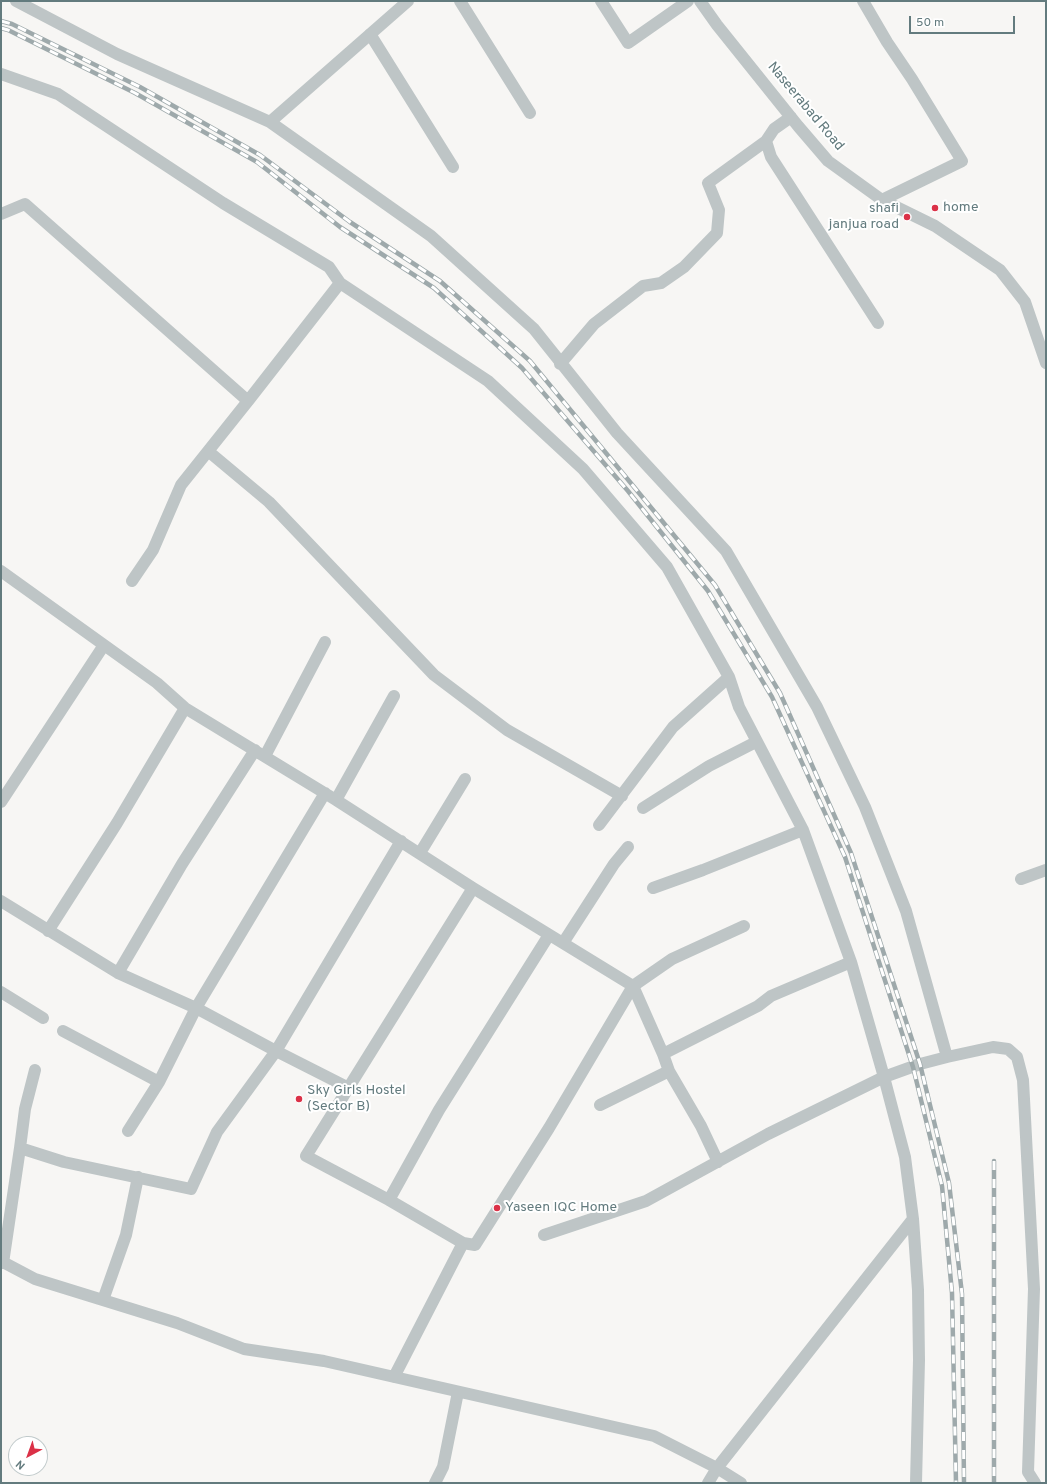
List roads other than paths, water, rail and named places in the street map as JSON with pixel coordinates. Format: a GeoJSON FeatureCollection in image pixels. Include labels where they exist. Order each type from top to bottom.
{"type":"FeatureCollection","features":[{"type":"Feature","properties":{"kind":"street"},"geometry":{"type":"LineString","coordinates":[[270,122],[408,1]]}},
{"type":"Feature","properties":{"kind":"street"},"geometry":{"type":"LineString","coordinates":[[460,1],[530,113]]}},
{"type":"Feature","properties":{"kind":"street"},"geometry":{"type":"LineString","coordinates":[[601,1],[628,43],[688,1]]}},
{"type":"Feature","properties":{"kind":"street","name":"Naseerabad Road"},"geometry":{"type":"LineString","coordinates":[[700,1],[717,25],[828,161],[882,200],[934,226],[1000,270],[1025,302],[1046,363]]}},
{"type":"Feature","properties":{"kind":"street"},"geometry":{"type":"LineString","coordinates":[[863,1],[962,162],[882,200]]}},
{"type":"Feature","properties":{"kind":"street"},"geometry":{"type":"LineString","coordinates":[[21,2],[117,54],[270,122],[431,236],[534,329],[560,364],[617,433],[726,551],[817,707],[864,807],[906,911],[947,1057]]}},
{"type":"Feature","properties":{"kind":"street"},"geometry":{"type":"LineString","coordinates":[[370,34],[453,167]]}},
{"type":"Feature","properties":{"kind":"street"},"geometry":{"type":"LineString","coordinates":[[1,74],[58,94],[223,203],[329,267],[340,283],[488,381],[583,469],[667,567],[729,677],[739,708],[803,830],[851,962],[884,1076],[905,1157],[913,1219],[918,1290],[919,1360],[916,1483]]}},
{"type":"Feature","properties":{"kind":"street"},"geometry":{"type":"LineString","coordinates":[[560,364],[594,324],[643,286],[661,283],[684,267],[717,233],[719,210],[708,183],[766,141],[774,129],[791,117]]}},
{"type":"Feature","properties":{"kind":"street"},"geometry":{"type":"LineString","coordinates":[[766,141],[771,157],[878,323]]}},
{"type":"Feature","properties":{"kind":"street"},"geometry":{"type":"LineString","coordinates":[[1,214],[25,204],[248,401]]}},
{"type":"Feature","properties":{"kind":"street"},"geometry":{"type":"LineString","coordinates":[[132,581],[153,550],[181,485],[340,283]]}},
{"type":"Feature","properties":{"kind":"street"},"geometry":{"type":"LineString","coordinates":[[208,451],[269,502],[434,675],[507,730],[622,796]]}},
{"type":"Feature","properties":{"kind":"street"},"geometry":{"type":"LineString","coordinates":[[1,572],[156,683],[185,708],[325,793],[473,888],[633,986],[669,1071],[701,1126],[718,1162]]}},
{"type":"Feature","properties":{"kind":"street"},"geometry":{"type":"LineString","coordinates":[[118,973],[182,864],[260,753],[325,642]]}},
{"type":"Feature","properties":{"kind":"street"},"geometry":{"type":"LineString","coordinates":[[2,797],[104,645]]}},
{"type":"Feature","properties":{"kind":"street"},"geometry":{"type":"LineString","coordinates":[[599,825],[673,727],[729,677]]}},
{"type":"Feature","properties":{"kind":"street"},"geometry":{"type":"LineString","coordinates":[[336,800],[394,696]]}},
{"type":"Feature","properties":{"kind":"street"},"geometry":{"type":"LineString","coordinates":[[48,931],[117,823],[185,708]]}},
{"type":"Feature","properties":{"kind":"street"},"geometry":{"type":"LineString","coordinates":[[643,808],[709,766],[756,742]]}},
{"type":"Feature","properties":{"kind":"street"},"geometry":{"type":"LineString","coordinates":[[420,853],[465,779]]}},
{"type":"Feature","properties":{"kind":"street"},"geometry":{"type":"LineString","coordinates":[[128,1131],[159,1082],[196,1008],[325,793]]}},
{"type":"Feature","properties":{"kind":"street"},"geometry":{"type":"LineString","coordinates":[[653,888],[703,870],[803,830]]}},
{"type":"Feature","properties":{"kind":"street"},"geometry":{"type":"LineString","coordinates":[[20,1148],[64,1162],[191,1189],[217,1132],[276,1051],[401,841]]}},
{"type":"Feature","properties":{"kind":"street"},"geometry":{"type":"LineString","coordinates":[[562,943],[614,864],[628,847]]}},
{"type":"Feature","properties":{"kind":"street"},"geometry":{"type":"LineString","coordinates":[[1021,878],[1046,870]]}},
{"type":"Feature","properties":{"kind":"street"},"geometry":{"type":"LineString","coordinates":[[473,888],[306,1156],[389,1200],[463,1243],[474,1244],[549,1128],[633,986],[672,959],[744,926]]}},
{"type":"Feature","properties":{"kind":"street"},"geometry":{"type":"LineString","coordinates":[[1,901],[118,973],[196,1008],[348,1088]]}},
{"type":"Feature","properties":{"kind":"street"},"geometry":{"type":"LineString","coordinates":[[389,1200],[439,1110],[549,935]]}},
{"type":"Feature","properties":{"kind":"street"},"geometry":{"type":"LineString","coordinates":[[663,1054],[758,1006],[771,996],[851,962]]}},
{"type":"Feature","properties":{"kind":"street"},"geometry":{"type":"LineString","coordinates":[[1,992],[43,1018]]}},
{"type":"Feature","properties":{"kind":"street"},"geometry":{"type":"LineString","coordinates":[[63,1031],[159,1082]]}},
{"type":"Feature","properties":{"kind":"street"},"geometry":{"type":"LineString","coordinates":[[544,1235],[646,1201],[768,1134],[884,1076],[947,1057],[993,1048],[1008,1049],[1017,1057],[1023,1080],[1034,1289],[1028,1472],[1035,1483]]}},
{"type":"Feature","properties":{"kind":"street"},"geometry":{"type":"LineString","coordinates":[[35,1070],[25,1109],[2,1262],[35,1279],[177,1323],[244,1349],[324,1361],[654,1436],[717,1468],[741,1483]]}},
{"type":"Feature","properties":{"kind":"street"},"geometry":{"type":"LineString","coordinates":[[600,1105],[669,1071]]}},
{"type":"Feature","properties":{"kind":"street"},"geometry":{"type":"LineString","coordinates":[[103,1300],[126,1235],[138,1177]]}},
{"type":"Feature","properties":{"kind":"street"},"geometry":{"type":"LineString","coordinates":[[708,1483],[717,1468],[913,1219]]}},
{"type":"Feature","properties":{"kind":"street"},"geometry":{"type":"LineString","coordinates":[[394,1377],[463,1243]]}},
{"type":"Feature","properties":{"kind":"street"},"geometry":{"type":"LineString","coordinates":[[435,1483],[443,1467],[458,1392]]}},
{"type":"Feature","properties":{"kind":"railway"},"geometry":{"type":"LineString","coordinates":[[1,21],[12,24],[140,87],[260,155],[350,222],[440,281],[530,361],[715,585],[780,693],[851,853],[920,1064],[949,1183],[962,1294],[964,1483]]}},
{"type":"Feature","properties":{"kind":"railway"},"geometry":{"type":"LineString","coordinates":[[1,28],[8,30],[135,93],[257,162],[340,227],[434,288],[522,368],[628,491],[708,591],[772,697],[845,857],[913,1067],[942,1186],[952,1293],[956,1483]]}},
{"type":"Feature","properties":{"kind":"railway"},"geometry":{"type":"LineString","coordinates":[[994,1161],[994,1483]]}},
{"type":"Feature","properties":{"kind":"place","name":"home"},"geometry":{"type":"Point","coordinates":[935,208]}},
{"type":"Feature","properties":{"kind":"place","name":"shafi janjua road"},"geometry":{"type":"Point","coordinates":[907,217]}},
{"type":"Feature","properties":{"kind":"place","name":"Sky Girls Hostel (Sector B)"},"geometry":{"type":"Point","coordinates":[299,1099]}},
{"type":"Feature","properties":{"kind":"place","name":"Yaseen IQC Home"},"geometry":{"type":"Point","coordinates":[497,1208]}}]}
